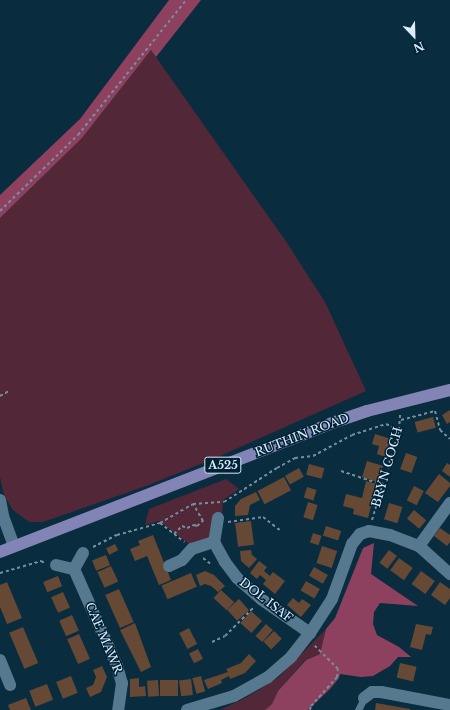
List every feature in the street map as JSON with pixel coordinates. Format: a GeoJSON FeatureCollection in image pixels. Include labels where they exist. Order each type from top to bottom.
{"type":"FeatureCollection","features":[{"type":"Feature","properties":{"kind":"main road","name":"RUTHIN ROAD"},"geometry":{"type":"LineString","coordinates":[[0,552],[332,423],[367,411],[450,390]]}},
{"type":"Feature","properties":{"kind":"street"},"geometry":{"type":"LineString","coordinates":[[0,500],[3,516],[14,546]]}},
{"type":"Feature","properties":{"kind":"street"},"geometry":{"type":"LineString","coordinates":[[419,546],[450,503]]}},
{"type":"Feature","properties":{"kind":"street"},"geometry":{"type":"LineString","coordinates":[[169,566],[182,560],[192,549],[214,542],[217,521]]}},
{"type":"Feature","properties":{"kind":"street"},"geometry":{"type":"LineString","coordinates":[[187,710],[234,696],[267,678],[292,656],[308,636],[332,599],[352,544],[360,534],[369,531],[390,535],[419,546],[450,574]]}},
{"type":"Feature","properties":{"kind":"street","name":"DOL ISAF"},"geometry":{"type":"LineString","coordinates":[[214,542],[225,562],[238,578],[261,600],[308,636]]}},
{"type":"Feature","properties":{"kind":"street"},"geometry":{"type":"LineString","coordinates":[[56,565],[74,569],[83,553]]}},
{"type":"Feature","properties":{"kind":"street","name":"CAE MAWR"},"geometry":{"type":"LineString","coordinates":[[74,569],[117,666],[122,683],[118,710]]}},
{"type":"Feature","properties":{"kind":"street"},"geometry":{"type":"LineString","coordinates":[[1,665],[10,685]]}},
{"type":"Feature","properties":{"kind":"street"},"geometry":{"type":"LineString","coordinates":[[364,698],[372,692],[381,692],[450,705]]}},
{"type":"Feature","properties":{"kind":"lane"},"geometry":{"type":"LineString","coordinates":[[358,710],[364,698]]}},
{"type":"Feature","properties":{"kind":"path"},"geometry":{"type":"LineString","coordinates":[[0,211],[78,135],[186,0]]}},
{"type":"Feature","properties":{"kind":"path"},"geometry":{"type":"LineString","coordinates":[[0,396],[9,391]]}},
{"type":"Feature","properties":{"kind":"path","name":"BRYN COCH"},"geometry":{"type":"LineString","coordinates":[[369,531],[399,430],[401,420],[399,403]]}},
{"type":"Feature","properties":{"kind":"path"},"geometry":{"type":"LineString","coordinates":[[401,420],[435,411],[440,430],[450,439]]}},
{"type":"Feature","properties":{"kind":"path"},"geometry":{"type":"LineString","coordinates":[[83,553],[117,535],[160,523],[193,504],[224,502],[295,458],[313,456],[352,435],[386,424],[399,430]]}},
{"type":"Feature","properties":{"kind":"path"},"geometry":{"type":"LineString","coordinates":[[341,471],[383,485]]}},
{"type":"Feature","properties":{"kind":"path"},"geometry":{"type":"LineString","coordinates":[[174,534],[182,526],[187,528],[194,525],[197,526],[203,521],[193,504]]}},
{"type":"Feature","properties":{"kind":"path"},"geometry":{"type":"LineString","coordinates":[[217,521],[263,517],[281,531]]}},
{"type":"Feature","properties":{"kind":"path"},"geometry":{"type":"LineString","coordinates":[[160,523],[192,549]]}},
{"type":"Feature","properties":{"kind":"path"},"geometry":{"type":"LineString","coordinates":[[0,573],[40,562],[56,565]]}},
{"type":"Feature","properties":{"kind":"path"},"geometry":{"type":"LineString","coordinates":[[212,642],[225,636],[261,600]]}},
{"type":"Feature","properties":{"kind":"path"},"geometry":{"type":"LineString","coordinates":[[308,636],[338,669],[337,677],[311,706],[310,710]]}},
{"type":"Feature","properties":{"kind":"shaded area"},"geometry":{"type":"Polygon","coordinates":[[[169,0],[201,0],[156,57],[151,50],[82,138],[0,218],[0,195],[80,119],[169,0]]]}},
{"type":"Feature","properties":{"kind":"shaded area"},"geometry":{"type":"Polygon","coordinates":[[[151,50],[285,240],[325,302],[366,391],[220,456],[149,485],[43,522],[29,522],[13,510],[4,495],[0,477],[0,218],[82,138],[151,50]]]}},
{"type":"Feature","properties":{"kind":"shaded area"},"geometry":{"type":"Polygon","coordinates":[[[226,479],[239,489],[223,500],[222,515],[213,541],[193,547],[159,521],[145,525],[149,509],[226,479]]]}},
{"type":"Feature","properties":{"kind":"shaded area"},"geometry":{"type":"Polygon","coordinates":[[[374,543],[371,574],[418,606],[380,603],[374,612],[373,624],[377,635],[399,647],[411,657],[398,657],[390,666],[373,676],[361,677],[340,674],[339,678],[330,689],[308,710],[265,710],[272,704],[278,691],[306,660],[320,654],[326,629],[335,618],[363,548],[374,543]]]}},
{"type":"Feature","properties":{"kind":"shaded area"},"geometry":{"type":"Polygon","coordinates":[[[326,629],[320,654],[305,660],[278,691],[272,704],[265,710],[220,710],[247,697],[279,677],[326,629]]]}},
{"type":"Feature","properties":{"kind":"building"},"geometry":{"type":"Polygon","coordinates":[[[450,410],[450,422],[447,424],[442,415],[450,410]]]}},
{"type":"Feature","properties":{"kind":"building"},"geometry":{"type":"Polygon","coordinates":[[[433,417],[436,428],[417,433],[415,422],[433,417]]]}},
{"type":"Feature","properties":{"kind":"building"},"geometry":{"type":"Polygon","coordinates":[[[375,434],[391,439],[385,457],[377,454],[379,446],[372,444],[375,434]]]}},
{"type":"Feature","properties":{"kind":"building"},"geometry":{"type":"Polygon","coordinates":[[[406,453],[417,457],[411,473],[400,469],[406,453]]]}},
{"type":"Feature","properties":{"kind":"building"},"geometry":{"type":"Polygon","coordinates":[[[367,461],[383,466],[378,482],[362,477],[367,461]]]}},
{"type":"Feature","properties":{"kind":"building"},"geometry":{"type":"Polygon","coordinates":[[[447,463],[450,465],[450,477],[442,471],[447,463]]]}},
{"type":"Feature","properties":{"kind":"building"},"geometry":{"type":"Polygon","coordinates":[[[309,464],[324,468],[322,479],[306,475],[309,464]]]}},
{"type":"Feature","properties":{"kind":"building"},"geometry":{"type":"Polygon","coordinates":[[[299,468],[304,477],[290,485],[285,476],[299,468]]]}},
{"type":"Feature","properties":{"kind":"building"},"geometry":{"type":"Polygon","coordinates":[[[439,474],[450,483],[450,486],[438,502],[425,493],[439,474]]]}},
{"type":"Feature","properties":{"kind":"building"},"geometry":{"type":"Polygon","coordinates":[[[284,477],[291,490],[265,504],[258,491],[284,477]]]}},
{"type":"Feature","properties":{"kind":"building"},"geometry":{"type":"Polygon","coordinates":[[[366,481],[377,484],[368,518],[353,514],[354,509],[343,506],[346,494],[362,498],[366,481]]]}},
{"type":"Feature","properties":{"kind":"building"},"geometry":{"type":"Polygon","coordinates":[[[414,486],[424,491],[417,505],[407,500],[414,486]]]}},
{"type":"Feature","properties":{"kind":"building"},"geometry":{"type":"Polygon","coordinates":[[[307,487],[317,490],[313,500],[304,498],[307,487]]]}},
{"type":"Feature","properties":{"kind":"building"},"geometry":{"type":"Polygon","coordinates":[[[256,492],[260,500],[250,505],[248,515],[235,516],[235,506],[241,499],[256,492]]]}},
{"type":"Feature","properties":{"kind":"building"},"geometry":{"type":"Polygon","coordinates":[[[308,502],[318,505],[313,520],[303,517],[308,502]]]}},
{"type":"Feature","properties":{"kind":"building"},"geometry":{"type":"Polygon","coordinates":[[[389,503],[402,507],[397,523],[384,519],[389,503]]]}},
{"type":"Feature","properties":{"kind":"building"},"geometry":{"type":"Polygon","coordinates":[[[414,510],[426,520],[419,529],[407,518],[414,510]]]}},
{"type":"Feature","properties":{"kind":"building"},"geometry":{"type":"Polygon","coordinates":[[[251,521],[254,545],[238,547],[235,523],[251,521]]]}},
{"type":"Feature","properties":{"kind":"building"},"geometry":{"type":"Polygon","coordinates":[[[326,526],[341,531],[338,540],[323,536],[326,526]]]}},
{"type":"Feature","properties":{"kind":"building"},"geometry":{"type":"Polygon","coordinates":[[[440,528],[450,535],[450,542],[447,546],[434,536],[440,528]]]}},
{"type":"Feature","properties":{"kind":"building"},"geometry":{"type":"Polygon","coordinates":[[[313,533],[322,536],[318,545],[310,543],[313,533]]]}},
{"type":"Feature","properties":{"kind":"building"},"geometry":{"type":"Polygon","coordinates":[[[153,535],[171,580],[159,585],[147,556],[135,561],[130,549],[140,545],[138,541],[153,535]]]}},
{"type":"Feature","properties":{"kind":"building"},"geometry":{"type":"Polygon","coordinates":[[[115,544],[118,550],[109,555],[106,549],[115,544]]]}},
{"type":"Feature","properties":{"kind":"building"},"geometry":{"type":"Polygon","coordinates":[[[322,546],[337,551],[332,568],[316,563],[322,546]]]}},
{"type":"Feature","properties":{"kind":"building"},"geometry":{"type":"Polygon","coordinates":[[[251,550],[252,555],[257,559],[249,568],[241,561],[240,551],[251,550]]]}},
{"type":"Feature","properties":{"kind":"building"},"geometry":{"type":"Polygon","coordinates":[[[389,550],[397,556],[387,569],[379,563],[389,550]]]}},
{"type":"Feature","properties":{"kind":"building"},"geometry":{"type":"Polygon","coordinates":[[[106,555],[110,565],[96,571],[92,561],[106,555]]]}},
{"type":"Feature","properties":{"kind":"building"},"geometry":{"type":"Polygon","coordinates":[[[399,558],[413,568],[404,580],[390,570],[399,558]]]}},
{"type":"Feature","properties":{"kind":"building"},"geometry":{"type":"Polygon","coordinates":[[[259,561],[267,567],[264,571],[270,576],[273,572],[285,581],[275,594],[263,584],[266,580],[260,575],[257,579],[250,573],[259,561]]]}},
{"type":"Feature","properties":{"kind":"building"},"geometry":{"type":"Polygon","coordinates":[[[111,566],[118,581],[105,588],[97,572],[111,566]]]}},
{"type":"Feature","properties":{"kind":"building"},"geometry":{"type":"Polygon","coordinates":[[[314,567],[328,575],[323,584],[309,576],[314,567]]]}},
{"type":"Feature","properties":{"kind":"building"},"geometry":{"type":"Polygon","coordinates":[[[205,571],[214,575],[225,586],[218,592],[211,586],[205,584],[200,586],[196,575],[205,571]]]}},
{"type":"Feature","properties":{"kind":"building"},"geometry":{"type":"Polygon","coordinates":[[[421,571],[435,581],[425,594],[412,584],[421,571]]]}},
{"type":"Feature","properties":{"kind":"building"},"geometry":{"type":"Polygon","coordinates":[[[191,573],[197,587],[167,599],[162,586],[191,573]]]}},
{"type":"Feature","properties":{"kind":"building"},"geometry":{"type":"Polygon","coordinates":[[[58,576],[62,586],[47,592],[43,582],[58,576]]]}},
{"type":"Feature","properties":{"kind":"building"},"geometry":{"type":"Polygon","coordinates":[[[306,581],[320,589],[314,599],[300,591],[306,581]]]}},
{"type":"Feature","properties":{"kind":"building"},"geometry":{"type":"Polygon","coordinates":[[[7,582],[22,618],[7,624],[0,607],[0,585],[7,582]]]}},
{"type":"Feature","properties":{"kind":"building"},"geometry":{"type":"Polygon","coordinates":[[[440,582],[450,589],[450,598],[445,605],[431,595],[440,582]]]}},
{"type":"Feature","properties":{"kind":"building"},"geometry":{"type":"Polygon","coordinates":[[[119,589],[134,622],[120,628],[105,595],[119,589]]]}},
{"type":"Feature","properties":{"kind":"building"},"geometry":{"type":"Polygon","coordinates":[[[221,590],[234,602],[227,610],[213,598],[221,590]]]}},
{"type":"Feature","properties":{"kind":"building"},"geometry":{"type":"Polygon","coordinates":[[[63,592],[70,608],[58,613],[51,597],[63,592]]]}},
{"type":"Feature","properties":{"kind":"building"},"geometry":{"type":"Polygon","coordinates":[[[293,598],[299,603],[302,599],[311,605],[301,617],[287,605],[293,598]]]}},
{"type":"Feature","properties":{"kind":"building"},"geometry":{"type":"Polygon","coordinates":[[[239,599],[249,610],[237,621],[227,610],[239,599]]]}},
{"type":"Feature","properties":{"kind":"building"},"geometry":{"type":"Polygon","coordinates":[[[251,611],[262,621],[251,633],[240,623],[251,611]]]}},
{"type":"Feature","properties":{"kind":"building"},"geometry":{"type":"Polygon","coordinates":[[[72,615],[79,631],[66,636],[59,621],[72,615]]]}},
{"type":"Feature","properties":{"kind":"building"},"geometry":{"type":"Polygon","coordinates":[[[135,623],[151,667],[141,672],[120,630],[135,623]]]}},
{"type":"Feature","properties":{"kind":"building"},"geometry":{"type":"Polygon","coordinates":[[[266,624],[273,630],[262,642],[256,636],[266,624]]]}},
{"type":"Feature","properties":{"kind":"building"},"geometry":{"type":"Polygon","coordinates":[[[416,624],[433,627],[431,635],[426,634],[422,650],[410,647],[416,624]]]}},
{"type":"Feature","properties":{"kind":"building"},"geometry":{"type":"Polygon","coordinates":[[[23,627],[38,663],[24,669],[9,633],[23,627]]]}},
{"type":"Feature","properties":{"kind":"building"},"geometry":{"type":"Polygon","coordinates":[[[189,628],[197,644],[187,649],[179,633],[189,628]]]}},
{"type":"Feature","properties":{"kind":"building"},"geometry":{"type":"Polygon","coordinates":[[[274,631],[282,639],[271,649],[263,642],[274,631]]]}},
{"type":"Feature","properties":{"kind":"building"},"geometry":{"type":"Polygon","coordinates":[[[79,634],[90,659],[78,664],[67,639],[79,634]]]}},
{"type":"Feature","properties":{"kind":"building"},"geometry":{"type":"Polygon","coordinates":[[[198,649],[203,659],[194,663],[189,654],[198,649]]]}},
{"type":"Feature","properties":{"kind":"building"},"geometry":{"type":"Polygon","coordinates":[[[249,654],[256,661],[245,673],[230,679],[229,676],[221,680],[222,683],[208,689],[204,680],[228,672],[226,669],[241,663],[249,654]]]}},
{"type":"Feature","properties":{"kind":"building"},"geometry":{"type":"Polygon","coordinates":[[[400,663],[417,667],[413,681],[397,678],[400,663]]]}},
{"type":"Feature","properties":{"kind":"building"},"geometry":{"type":"Polygon","coordinates":[[[102,666],[107,677],[101,692],[90,697],[86,688],[93,685],[96,677],[93,670],[102,666]]]}},
{"type":"Feature","properties":{"kind":"building"},"geometry":{"type":"Polygon","coordinates":[[[71,676],[78,693],[63,699],[56,682],[71,676]]]}},
{"type":"Feature","properties":{"kind":"building"},"geometry":{"type":"Polygon","coordinates":[[[201,676],[205,691],[196,694],[192,678],[201,676]]]}},
{"type":"Feature","properties":{"kind":"building"},"geometry":{"type":"Polygon","coordinates":[[[139,678],[139,687],[145,686],[146,696],[130,697],[130,679],[139,678]]]}},
{"type":"Feature","properties":{"kind":"building"},"geometry":{"type":"Polygon","coordinates":[[[191,679],[193,695],[181,696],[179,680],[191,679]]]}},
{"type":"Feature","properties":{"kind":"building"},"geometry":{"type":"Polygon","coordinates":[[[158,680],[159,696],[148,697],[147,681],[158,680]]]}},
{"type":"Feature","properties":{"kind":"building"},"geometry":{"type":"Polygon","coordinates":[[[160,680],[178,680],[178,696],[160,696],[160,680]]]}},
{"type":"Feature","properties":{"kind":"building"},"geometry":{"type":"Polygon","coordinates":[[[47,684],[53,700],[35,707],[29,691],[47,684]]]}},
{"type":"Feature","properties":{"kind":"building"},"geometry":{"type":"Polygon","coordinates":[[[26,698],[31,710],[10,710],[8,705],[26,698]]]}},
{"type":"Feature","properties":{"kind":"building"},"geometry":{"type":"Polygon","coordinates":[[[376,703],[410,709],[410,710],[375,710],[376,703]]]}}]}
